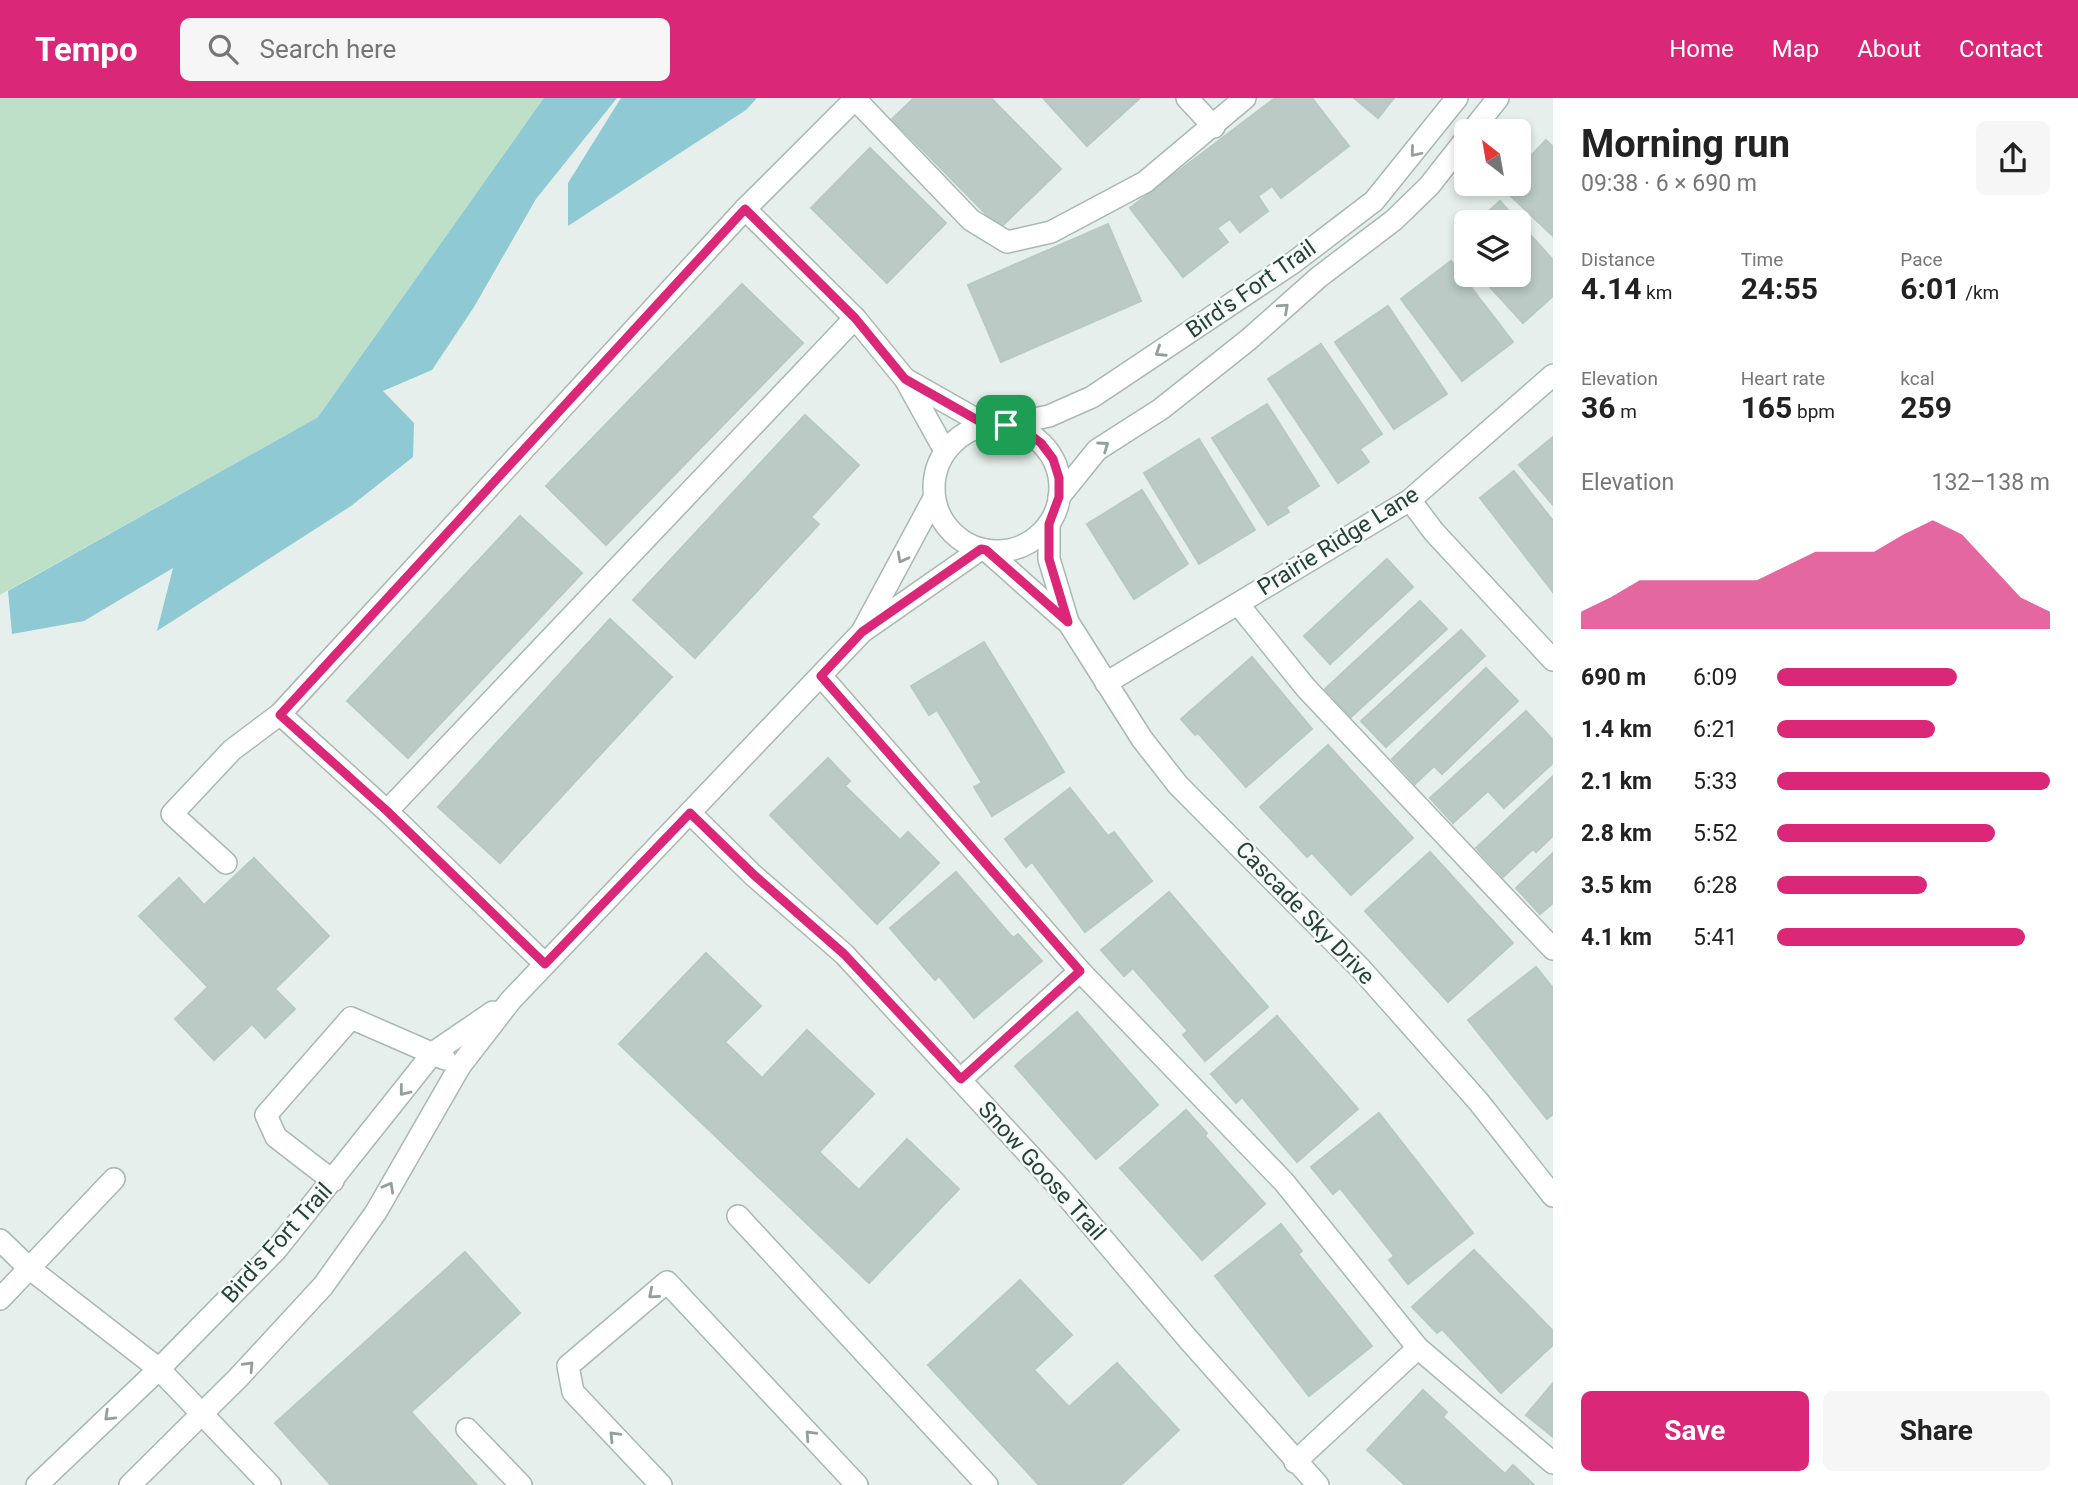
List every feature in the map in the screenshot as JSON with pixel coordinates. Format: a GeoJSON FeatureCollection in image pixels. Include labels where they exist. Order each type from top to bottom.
{"type":"FeatureCollection","features":[{"type":"Feature","properties":{"kind":"street"},"geometry":{"type":"LineString","coordinates":[[1187,98],[1214,127]]}},
{"type":"Feature","properties":{"kind":"street"},"geometry":{"type":"LineString","coordinates":[[226,863],[172,814],[232,750],[280,715],[745,209],[855,99],[971,220],[1007,242],[1051,232],[1145,182],[1214,127],[1245,98]]}},
{"type":"Feature","properties":{"kind":"street","name":"Bird's Fort Trail"},"geometry":{"type":"LineString","coordinates":[[996,425],[1049,416],[1092,397],[1294,262],[1374,201],[1457,98]]}},
{"type":"Feature","properties":{"kind":"street"},"geometry":{"type":"LineString","coordinates":[[1481,119],[1498,98]]}},
{"type":"Feature","properties":{"kind":"street","name":"Bird's Fort Trail"},"geometry":{"type":"LineString","coordinates":[[1059,497],[1097,450],[1161,409],[1248,340],[1319,277],[1394,220],[1429,186],[1454,154]]}},
{"type":"Feature","properties":{"kind":"street"},"geometry":{"type":"LineString","coordinates":[[1374,201],[1394,220]]}},
{"type":"Feature","properties":{"kind":"street"},"geometry":{"type":"LineString","coordinates":[[745,209],[855,318],[905,379],[945,451]]}},
{"type":"Feature","properties":{"kind":"street"},"geometry":{"type":"LineString","coordinates":[[387,811],[855,318]]}},
{"type":"Feature","properties":{"kind":"street","name":"Prairie Ridge Lane"},"geometry":{"type":"LineString","coordinates":[[1106,683],[1410,500],[1553,375]]}},
{"type":"Feature","properties":{"kind":"street"},"geometry":{"type":"LineString","coordinates":[[905,379],[996,425],[1025,431],[1047,451],[1059,478],[1059,497],[1049,524],[1037,537],[1004,551],[984,550],[964,542],[950,531],[939,516],[934,498],[934,481],[945,451],[956,439],[996,425]]}},
{"type":"Feature","properties":{"kind":"street","name":"Bird's Fort Trail"},"geometry":{"type":"LineString","coordinates":[[862,632],[934,498]]}},
{"type":"Feature","properties":{"kind":"street"},"geometry":{"type":"LineString","coordinates":[[1410,500],[1434,532],[1553,660]]}},
{"type":"Feature","properties":{"kind":"street","name":"Cascade Sky Drive"},"geometry":{"type":"LineString","coordinates":[[1049,524],[1049,559],[1068,622],[1142,739],[1178,785],[1361,970],[1478,1101],[1553,1196]]}},
{"type":"Feature","properties":{"kind":"street","name":"Bird's Fort Trail"},"geometry":{"type":"LineString","coordinates":[[130,1485],[323,1286],[376,1212],[460,1066],[511,1000],[862,632],[984,550]]}},
{"type":"Feature","properties":{"kind":"street","name":"Cascade Sky Drive"},"geometry":{"type":"LineString","coordinates":[[984,550],[1068,622]]}},
{"type":"Feature","properties":{"kind":"street"},"geometry":{"type":"LineString","coordinates":[[1238,604],[1306,688],[1553,949]]}},
{"type":"Feature","properties":{"kind":"street"},"geometry":{"type":"LineString","coordinates":[[821,676],[1080,971],[1284,1182],[1418,1348],[1553,1463]]}},
{"type":"Feature","properties":{"kind":"street"},"geometry":{"type":"LineString","coordinates":[[280,715],[387,811],[545,964]]}},
{"type":"Feature","properties":{"kind":"street","name":"Snow Goose Trail"},"geometry":{"type":"LineString","coordinates":[[690,813],[753,874],[844,954],[961,1079],[1058,1186],[1295,1462],[1318,1485]]}},
{"type":"Feature","properties":{"kind":"street"},"geometry":{"type":"LineString","coordinates":[[961,1079],[1080,971]]}},
{"type":"Feature","properties":{"kind":"street","name":"Bird's Fort Trail"},"geometry":{"type":"LineString","coordinates":[[37,1485],[159,1369],[276,1250],[433,1053],[511,1000]]}},
{"type":"Feature","properties":{"kind":"street"},"geometry":{"type":"LineString","coordinates":[[333,1181],[276,1137],[265,1115],[351,1018],[460,1066]]}},
{"type":"Feature","properties":{"kind":"street"},"geometry":{"type":"LineString","coordinates":[[0,1299],[114,1179]]}},
{"type":"Feature","properties":{"kind":"street"},"geometry":{"type":"LineString","coordinates":[[738,1216],[987,1485]]}},
{"type":"Feature","properties":{"kind":"street"},"geometry":{"type":"LineString","coordinates":[[0,1240],[29,1268],[159,1369],[270,1485]]}},
{"type":"Feature","properties":{"kind":"street"},"geometry":{"type":"LineString","coordinates":[[661,1485],[573,1392],[568,1366],[667,1282],[856,1485]]}},
{"type":"Feature","properties":{"kind":"street"},"geometry":{"type":"LineString","coordinates":[[1295,1462],[1418,1348]]}},
{"type":"Feature","properties":{"kind":"street"},"geometry":{"type":"LineString","coordinates":[[467,1429],[521,1485]]}},
{"type":"Feature","properties":{"kind":"green space"},"geometry":{"type":"Polygon","coordinates":[[[0,98],[548,98],[318,417],[0,595],[0,98]]]}},
{"type":"Feature","properties":{"kind":"water"},"geometry":{"type":"Polygon","coordinates":[[[544,98],[617,98],[536,199],[474,307],[432,370],[383,391],[414,423],[413,457],[351,506],[157,631],[173,568],[84,621],[12,634],[8,591],[318,417],[544,98]]]}},
{"type":"Feature","properties":{"kind":"water"},"geometry":{"type":"Polygon","coordinates":[[[621,98],[757,98],[746,110],[568,226],[568,183],[621,98]]]}},
{"type":"Feature","properties":{"kind":"building"},"geometry":{"type":"Polygon","coordinates":[[[914,98],[991,98],[1061,169],[1000,228],[892,119],[914,98]]]}},
{"type":"Feature","properties":{"kind":"building"},"geometry":{"type":"Polygon","coordinates":[[[1043,98],[1140,98],[1087,146],[1043,98]]]}},
{"type":"Feature","properties":{"kind":"building"},"geometry":{"type":"Polygon","coordinates":[[[1275,98],[1312,98],[1349,146],[1281,198],[1272,186],[1258,196],[1268,211],[1240,232],[1230,219],[1217,228],[1228,242],[1183,277],[1130,208],[1275,98]]]}},
{"type":"Feature","properties":{"kind":"building"},"geometry":{"type":"Polygon","coordinates":[[[1354,98],[1394,98],[1378,118],[1354,98]]]}},
{"type":"Feature","properties":{"kind":"building"},"geometry":{"type":"Polygon","coordinates":[[[1546,140],[1553,147],[1553,236],[1531,215],[1531,210],[1526,210],[1511,196],[1531,196],[1531,156],[1546,140]]]}},
{"type":"Feature","properties":{"kind":"building"},"geometry":{"type":"Polygon","coordinates":[[[870,148],[946,223],[887,283],[811,208],[870,148]]]}},
{"type":"Feature","properties":{"kind":"building"},"geometry":{"type":"Polygon","coordinates":[[[1500,201],[1508,210],[1490,210],[1500,201]]]}},
{"type":"Feature","properties":{"kind":"building"},"geometry":{"type":"Polygon","coordinates":[[[1108,224],[1141,301],[1001,362],[968,285],[1108,224]]]}},
{"type":"Feature","properties":{"kind":"building"},"geometry":{"type":"Polygon","coordinates":[[[1531,235],[1553,260],[1553,296],[1523,323],[1490,287],[1531,287],[1531,235]]]}},
{"type":"Feature","properties":{"kind":"building"},"geometry":{"type":"Polygon","coordinates":[[[1451,261],[1454,265],[1454,287],[1471,287],[1513,342],[1462,381],[1401,299],[1451,261]]]}},
{"type":"Feature","properties":{"kind":"building"},"geometry":{"type":"Polygon","coordinates":[[[742,284],[803,343],[606,545],[546,486],[742,284]]]}},
{"type":"Feature","properties":{"kind":"building"},"geometry":{"type":"Polygon","coordinates":[[[1388,306],[1447,394],[1394,429],[1335,342],[1388,306]]]}},
{"type":"Feature","properties":{"kind":"building"},"geometry":{"type":"Polygon","coordinates":[[[1321,344],[1382,434],[1360,449],[1369,462],[1338,483],[1268,379],[1321,344]]]}},
{"type":"Feature","properties":{"kind":"building"},"geometry":{"type":"Polygon","coordinates":[[[1267,404],[1319,486],[1286,507],[1289,512],[1268,525],[1212,438],[1267,404]]]}},
{"type":"Feature","properties":{"kind":"building"},"geometry":{"type":"Polygon","coordinates":[[[805,415],[859,465],[811,517],[819,524],[695,658],[633,600],[805,415]]]}},
{"type":"Feature","properties":{"kind":"building"},"geometry":{"type":"Polygon","coordinates":[[[1553,437],[1553,505],[1519,465],[1553,437]]]}},
{"type":"Feature","properties":{"kind":"building"},"geometry":{"type":"Polygon","coordinates":[[[1199,439],[1255,530],[1199,564],[1144,473],[1199,439]]]}},
{"type":"Feature","properties":{"kind":"building"},"geometry":{"type":"Polygon","coordinates":[[[1514,471],[1553,521],[1553,592],[1480,498],[1514,471]]]}},
{"type":"Feature","properties":{"kind":"building"},"geometry":{"type":"Polygon","coordinates":[[[1142,490],[1188,564],[1134,599],[1087,524],[1142,490]]]}},
{"type":"Feature","properties":{"kind":"building"},"geometry":{"type":"Polygon","coordinates":[[[520,516],[582,573],[408,758],[347,701],[520,516]]]}},
{"type":"Feature","properties":{"kind":"building"},"geometry":{"type":"Polygon","coordinates":[[[1387,559],[1413,587],[1330,664],[1304,636],[1387,559]]]}},
{"type":"Feature","properties":{"kind":"building"},"geometry":{"type":"Polygon","coordinates":[[[1420,601],[1447,629],[1351,717],[1325,689],[1420,601]]]}},
{"type":"Feature","properties":{"kind":"building"},"geometry":{"type":"Polygon","coordinates":[[[610,619],[672,677],[500,863],[438,807],[610,619]]]}},
{"type":"Feature","properties":{"kind":"building"},"geometry":{"type":"Polygon","coordinates":[[[1461,630],[1485,656],[1386,747],[1361,721],[1461,630]]]}},
{"type":"Feature","properties":{"kind":"building"},"geometry":{"type":"Polygon","coordinates":[[[984,642],[1064,772],[992,816],[974,787],[982,783],[937,710],[929,715],[911,686],[984,642]]]}},
{"type":"Feature","properties":{"kind":"building"},"geometry":{"type":"Polygon","coordinates":[[[1252,657],[1312,729],[1246,787],[1198,733],[1195,735],[1181,719],[1252,657]]]}},
{"type":"Feature","properties":{"kind":"building"},"geometry":{"type":"Polygon","coordinates":[[[1486,668],[1518,701],[1442,774],[1434,766],[1415,784],[1392,759],[1486,668]]]}},
{"type":"Feature","properties":{"kind":"building"},"geometry":{"type":"Polygon","coordinates":[[[1526,711],[1553,740],[1553,763],[1504,808],[1488,791],[1453,823],[1430,798],[1526,711]]]}},
{"type":"Feature","properties":{"kind":"building"},"geometry":{"type":"Polygon","coordinates":[[[1328,745],[1413,838],[1351,895],[1312,853],[1307,857],[1260,807],[1328,745]]]}},
{"type":"Feature","properties":{"kind":"building"},"geometry":{"type":"Polygon","coordinates":[[[828,758],[850,781],[845,786],[900,840],[908,832],[939,863],[877,924],[770,815],[828,758]]]}},
{"type":"Feature","properties":{"kind":"building"},"geometry":{"type":"Polygon","coordinates":[[[1553,776],[1553,836],[1536,852],[1533,849],[1503,877],[1476,848],[1553,776]]]}},
{"type":"Feature","properties":{"kind":"building"},"geometry":{"type":"Polygon","coordinates":[[[1070,788],[1108,836],[1114,832],[1152,881],[1085,932],[1032,862],[1026,867],[1005,839],[1070,788]]]}},
{"type":"Feature","properties":{"kind":"building"},"geometry":{"type":"Polygon","coordinates":[[[1430,852],[1513,943],[1448,1002],[1365,911],[1430,852]]]}},
{"type":"Feature","properties":{"kind":"building"},"geometry":{"type":"Polygon","coordinates":[[[1553,853],[1553,903],[1540,914],[1516,888],[1553,853]]]}},
{"type":"Feature","properties":{"kind":"building"},"geometry":{"type":"Polygon","coordinates":[[[254,858],[329,936],[275,989],[295,1009],[265,1038],[252,1024],[214,1060],[175,1019],[208,987],[139,916],[179,878],[204,905],[254,858]]]}},
{"type":"Feature","properties":{"kind":"building"},"geometry":{"type":"Polygon","coordinates":[[[956,872],[1013,938],[1018,934],[1042,961],[974,1018],[939,976],[935,980],[890,928],[956,872]]]}},
{"type":"Feature","properties":{"kind":"building"},"geometry":{"type":"Polygon","coordinates":[[[1169,892],[1268,1007],[1205,1061],[1183,1035],[1188,1031],[1133,968],[1124,976],[1101,950],[1169,892]]]}},
{"type":"Feature","properties":{"kind":"building"},"geometry":{"type":"Polygon","coordinates":[[[706,953],[761,1006],[725,1042],[762,1078],[807,1030],[874,1094],[819,1152],[859,1190],[907,1139],[959,1189],[869,1283],[619,1044],[706,953]]]}},
{"type":"Feature","properties":{"kind":"building"},"geometry":{"type":"Polygon","coordinates":[[[1536,967],[1553,988],[1553,1114],[1547,1119],[1468,1020],[1536,967]]]}},
{"type":"Feature","properties":{"kind":"building"},"geometry":{"type":"Polygon","coordinates":[[[1077,1012],[1158,1105],[1096,1159],[1015,1066],[1077,1012]]]}},
{"type":"Feature","properties":{"kind":"building"},"geometry":{"type":"Polygon","coordinates":[[[1277,1016],[1358,1109],[1297,1162],[1242,1097],[1236,1103],[1211,1074],[1277,1016]]]}},
{"type":"Feature","properties":{"kind":"building"},"geometry":{"type":"Polygon","coordinates":[[[1186,1110],[1207,1133],[1205,1136],[1265,1204],[1202,1260],[1120,1168],[1186,1110]]]}},
{"type":"Feature","properties":{"kind":"building"},"geometry":{"type":"Polygon","coordinates":[[[1379,1113],[1473,1233],[1408,1284],[1389,1260],[1394,1256],[1340,1188],[1333,1194],[1311,1167],[1379,1113]]]}},
{"type":"Feature","properties":{"kind":"building"},"geometry":{"type":"Polygon","coordinates":[[[1281,1224],[1302,1251],[1298,1254],[1372,1346],[1309,1396],[1215,1276],[1281,1224]]]}},
{"type":"Feature","properties":{"kind":"building"},"geometry":{"type":"Polygon","coordinates":[[[1474,1250],[1553,1331],[1553,1345],[1501,1393],[1442,1329],[1437,1333],[1412,1307],[1474,1250]]]}},
{"type":"Feature","properties":{"kind":"building"},"geometry":{"type":"Polygon","coordinates":[[[465,1252],[520,1313],[411,1412],[477,1485],[331,1485],[275,1423],[465,1252]]]}},
{"type":"Feature","properties":{"kind":"building"},"geometry":{"type":"Polygon","coordinates":[[[1020,1280],[1072,1335],[1034,1370],[1069,1407],[1117,1363],[1179,1430],[1121,1485],[1039,1485],[928,1365],[1020,1280]]]}},
{"type":"Feature","properties":{"kind":"building"},"geometry":{"type":"Polygon","coordinates":[[[1553,1383],[1553,1437],[1526,1415],[1553,1383]]]}},
{"type":"Feature","properties":{"kind":"building"},"geometry":{"type":"Polygon","coordinates":[[[1423,1390],[1447,1412],[1443,1417],[1505,1474],[1513,1465],[1534,1485],[1405,1485],[1367,1450],[1423,1390]]]}},
{"type":"Feature","properties":{"kind":"route"},"geometry":{"type":"LineString","coordinates":[[745,209],[855,318],[905,379],[986,425],[1006,425],[1025,431],[1041,443],[1053,459],[1059,478],[1056,511],[1049,524],[1049,559],[1068,622],[986,550],[981,549],[936,584],[862,632],[821,676],[1080,971],[961,1079],[844,954],[753,874],[690,813],[545,964],[387,811],[280,715],[745,209]]}}]}
